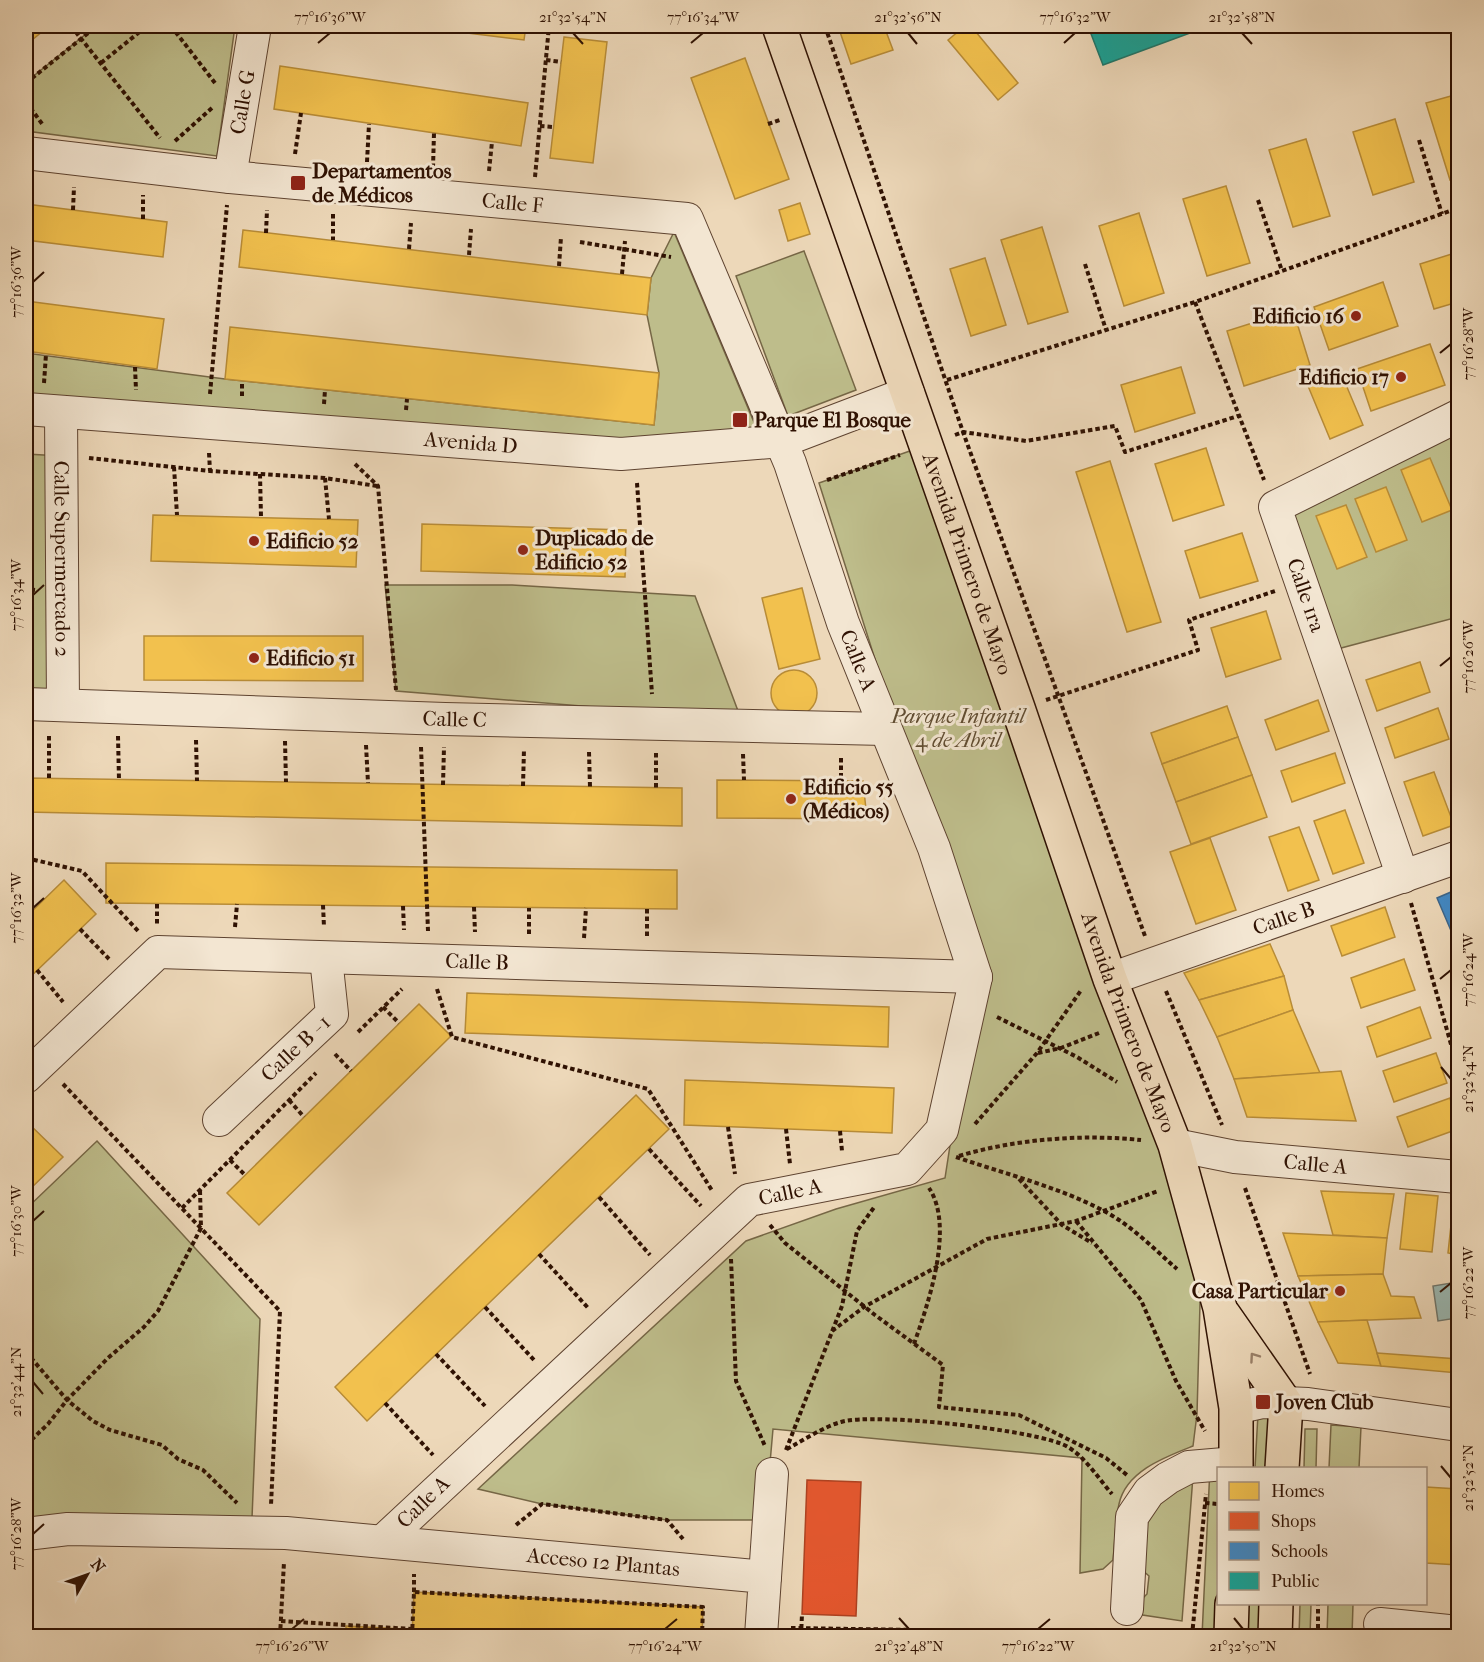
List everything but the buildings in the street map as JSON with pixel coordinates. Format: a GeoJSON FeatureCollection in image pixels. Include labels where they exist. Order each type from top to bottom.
{"type":"FeatureCollection","features":[{"type":"Feature","properties":{"kind":"main road","name":"Avenida Primero de Mayo"},"geometry":{"type":"LineString","coordinates":[[778,26],[1018,708],[1097,982],[1164,1143],[1220,1308],[1236,1408],[1236,1466]]}},
{"type":"Feature","properties":{"kind":"main road","name":"Avenida Primero de Mayo"},"geometry":{"type":"LineString","coordinates":[[1220,1308],[1297,1404]]}},
{"type":"Feature","properties":{"kind":"main road"},"geometry":{"type":"LineString","coordinates":[[1282,1467],[1297,1404]]}},
{"type":"Feature","properties":{"kind":"main road"},"geometry":{"type":"LineString","coordinates":[[1231,1636],[1232,1605]]}},
{"type":"Feature","properties":{"kind":"main road"},"geometry":{"type":"LineString","coordinates":[[1275,1636],[1276,1605]]}},
{"type":"Feature","properties":{"kind":"street","name":"Calle G"},"geometry":{"type":"LineString","coordinates":[[230,177],[255,26]]}},
{"type":"Feature","properties":{"kind":"street","name":"Calle F"},"geometry":{"type":"LineString","coordinates":[[26,153],[230,177],[687,219],[782,441]]}},
{"type":"Feature","properties":{"kind":"street","name":"Avenida D"},"geometry":{"type":"LineString","coordinates":[[26,409],[621,454],[782,441],[908,393]]}},
{"type":"Feature","properties":{"kind":"street","name":"Calle Supermercado 2"},"geometry":{"type":"LineString","coordinates":[[46,711],[61,456],[61,412]]}},
{"type":"Feature","properties":{"kind":"street"},"geometry":{"type":"LineString","coordinates":[[1275,507],[1458,416]]}},
{"type":"Feature","properties":{"kind":"street","name":"Calle A"},"geometry":{"type":"LineString","coordinates":[[26,1534],[68,1529],[276,1533],[384,1540],[451,1475],[735,1213],[907,1169],[942,1130],[976,977],[934,848],[843,622],[782,441]]}},
{"type":"Feature","properties":{"kind":"street","name":"Calle 1ra"},"geometry":{"type":"LineString","coordinates":[[1275,507],[1403,877]]}},
{"type":"Feature","properties":{"kind":"street","name":"Calle C"},"geometry":{"type":"LineString","coordinates":[[46,711],[117,707],[445,719],[885,729]]}},
{"type":"Feature","properties":{"kind":"street","name":"Calle B"},"geometry":{"type":"LineString","coordinates":[[1097,982],[1155,964],[1458,857]]}},
{"type":"Feature","properties":{"kind":"street"},"geometry":{"type":"LineString","coordinates":[[34,1069],[158,952]]}},
{"type":"Feature","properties":{"kind":"street","name":"Calle B"},"geometry":{"type":"LineString","coordinates":[[158,952],[976,977]]}},
{"type":"Feature","properties":{"kind":"street","name":"Calle B - 1"},"geometry":{"type":"LineString","coordinates":[[219,1120],[332,1014],[326,958]]}},
{"type":"Feature","properties":{"kind":"street","name":"Calle A"},"geometry":{"type":"LineString","coordinates":[[1164,1143],[1235,1157],[1458,1178]]}},
{"type":"Feature","properties":{"kind":"street"},"geometry":{"type":"LineString","coordinates":[[1236,1408],[1263,1402],[1297,1404],[1458,1425]]}},
{"type":"Feature","properties":{"kind":"street"},"geometry":{"type":"LineString","coordinates":[[760,1636],[779,1462]]}},
{"type":"Feature","properties":{"kind":"street"},"geometry":{"type":"LineString","coordinates":[[1127,1609],[1140,1505],[1167,1478],[1189,1467],[1236,1466]]}},
{"type":"Feature","properties":{"kind":"street","name":"Acceso 12 Plantas"},"geometry":{"type":"LineString","coordinates":[[384,1540],[765,1577]]}},
{"type":"Feature","properties":{"kind":"street"},"geometry":{"type":"LineString","coordinates":[[1380,1624],[1458,1632]]}},
{"type":"Feature","properties":{"kind":"path"},"geometry":{"type":"LineString","coordinates":[[71,26],[167,148],[217,103]]}},
{"type":"Feature","properties":{"kind":"path"},"geometry":{"type":"LineString","coordinates":[[26,83],[97,26]]}},
{"type":"Feature","properties":{"kind":"path"},"geometry":{"type":"LineString","coordinates":[[101,63],[147,26]]}},
{"type":"Feature","properties":{"kind":"path"},"geometry":{"type":"LineString","coordinates":[[171,26],[218,87]]}},
{"type":"Feature","properties":{"kind":"path"},"geometry":{"type":"LineString","coordinates":[[532,205],[549,26]]}},
{"type":"Feature","properties":{"kind":"path"},"geometry":{"type":"LineString","coordinates":[[825,26],[963,432],[1155,964],[1235,1157],[1311,1376],[1297,1404]]}},
{"type":"Feature","properties":{"kind":"path"},"geometry":{"type":"LineString","coordinates":[[546,60],[561,62]]}},
{"type":"Feature","properties":{"kind":"path"},"geometry":{"type":"LineString","coordinates":[[26,102],[50,134]]}},
{"type":"Feature","properties":{"kind":"path"},"geometry":{"type":"LineString","coordinates":[[291,183],[301,113]]}},
{"type":"Feature","properties":{"kind":"path"},"geometry":{"type":"LineString","coordinates":[[365,189],[369,124]]}},
{"type":"Feature","properties":{"kind":"path"},"geometry":{"type":"LineString","coordinates":[[540,126],[554,127]]}},
{"type":"Feature","properties":{"kind":"path"},"geometry":{"type":"LineString","coordinates":[[1419,140],[1442,214]]}},
{"type":"Feature","properties":{"kind":"path"},"geometry":{"type":"LineString","coordinates":[[207,424],[230,177]]}},
{"type":"Feature","properties":{"kind":"path"},"geometry":{"type":"LineString","coordinates":[[1258,200],[1282,271]]}},
{"type":"Feature","properties":{"kind":"path"},"geometry":{"type":"LineString","coordinates":[[947,380],[1195,302],[1458,208]]}},
{"type":"Feature","properties":{"kind":"path"},"geometry":{"type":"LineString","coordinates":[[557,238],[680,259]]}},
{"type":"Feature","properties":{"kind":"path"},"geometry":{"type":"LineString","coordinates":[[1085,264],[1106,330]]}},
{"type":"Feature","properties":{"kind":"path"},"geometry":{"type":"LineString","coordinates":[[1195,302],[1275,507]]}},
{"type":"Feature","properties":{"kind":"path"},"geometry":{"type":"LineString","coordinates":[[819,483],[963,432],[1026,441],[1115,426],[1125,452],[1238,416]]}},
{"type":"Feature","properties":{"kind":"path"},"geometry":{"type":"LineString","coordinates":[[621,454],[638,486],[652,695]]}},
{"type":"Feature","properties":{"kind":"path"},"geometry":{"type":"LineString","coordinates":[[61,456],[325,478],[378,486],[385,585]]}},
{"type":"Feature","properties":{"kind":"path"},"geometry":{"type":"LineString","coordinates":[[174,467],[177,515]]}},
{"type":"Feature","properties":{"kind":"path"},"geometry":{"type":"LineString","coordinates":[[260,474],[261,517]]}},
{"type":"Feature","properties":{"kind":"path"},"geometry":{"type":"LineString","coordinates":[[325,478],[329,519]]}},
{"type":"Feature","properties":{"kind":"path"},"geometry":{"type":"LineString","coordinates":[[1018,708],[1059,697],[1198,650],[1190,620],[1301,582]]}},
{"type":"Feature","properties":{"kind":"path"},"geometry":{"type":"LineString","coordinates":[[117,707],[120,780]]}},
{"type":"Feature","properties":{"kind":"path"},"geometry":{"type":"LineString","coordinates":[[195,710],[197,781]]}},
{"type":"Feature","properties":{"kind":"path"},"geometry":{"type":"LineString","coordinates":[[46,711],[49,778]]}},
{"type":"Feature","properties":{"kind":"path"},"geometry":{"type":"LineString","coordinates":[[365,716],[368,783]]}},
{"type":"Feature","properties":{"kind":"path"},"geometry":{"type":"LineString","coordinates":[[443,785],[445,719]]}},
{"type":"Feature","properties":{"kind":"path"},"geometry":{"type":"LineString","coordinates":[[523,786],[524,721]]}},
{"type":"Feature","properties":{"kind":"path"},"geometry":{"type":"LineString","coordinates":[[284,732],[286,782]]}},
{"type":"Feature","properties":{"kind":"path"},"geometry":{"type":"LineString","coordinates":[[590,745],[590,787]]}},
{"type":"Feature","properties":{"kind":"path"},"geometry":{"type":"LineString","coordinates":[[656,746],[656,788]]}},
{"type":"Feature","properties":{"kind":"path"},"geometry":{"type":"LineString","coordinates":[[26,858],[82,871],[158,952]]}},
{"type":"Feature","properties":{"kind":"path"},"geometry":{"type":"LineString","coordinates":[[1403,877],[1458,1069]]}},
{"type":"Feature","properties":{"kind":"path"},"geometry":{"type":"LineString","coordinates":[[80,929],[128,980]]}},
{"type":"Feature","properties":{"kind":"path"},"geometry":{"type":"LineString","coordinates":[[429,962],[452,1037],[648,1089],[735,1213]]}},
{"type":"Feature","properties":{"kind":"path"},"geometry":{"type":"LineString","coordinates":[[37,970],[81,1025]]}},
{"type":"Feature","properties":{"kind":"path"},"geometry":{"type":"LineString","coordinates":[[972,1127],[1037,1053],[1065,1010],[1097,982]]}},
{"type":"Feature","properties":{"kind":"path"},"geometry":{"type":"LineString","coordinates":[[351,1038],[406,984]]}},
{"type":"Feature","properties":{"kind":"path"},"geometry":{"type":"LineString","coordinates":[[383,1007],[399,1023]]}},
{"type":"Feature","properties":{"kind":"path"},"geometry":{"type":"LineString","coordinates":[[988,1014],[1061,1048],[1126,1088]]}},
{"type":"Feature","properties":{"kind":"path"},"geometry":{"type":"LineString","coordinates":[[1037,1053],[1061,1048],[1105,1032]]}},
{"type":"Feature","properties":{"kind":"path"},"geometry":{"type":"LineString","coordinates":[[327,1062],[343,1046]]}},
{"type":"Feature","properties":{"kind":"path"},"geometry":{"type":"LineString","coordinates":[[335,1054],[351,1071]]}},
{"type":"Feature","properties":{"kind":"path"},"geometry":{"type":"LineString","coordinates":[[34,1069],[182,1208],[280,1311],[270,1518],[276,1533],[280,1636]]}},
{"type":"Feature","properties":{"kind":"path"},"geometry":{"type":"LineString","coordinates":[[182,1208],[320,1069]]}},
{"type":"Feature","properties":{"kind":"path"},"geometry":{"type":"LineString","coordinates":[[289,1100],[304,1117]]}},
{"type":"Feature","properties":{"kind":"path"},"geometry":{"type":"LineString","coordinates":[[728,1127],[735,1213],[736,1381],[763,1437]]}},
{"type":"Feature","properties":{"kind":"path"},"geometry":{"type":"LineString","coordinates":[[955,1157],[1000,1144],[1110,1137],[1164,1143]]}},
{"type":"Feature","properties":{"kind":"path"},"geometry":{"type":"LineString","coordinates":[[649,1149],[735,1213],[785,1243],[864,1307],[943,1365],[939,1407],[1019,1415],[1106,1458],[1140,1505]]}},
{"type":"Feature","properties":{"kind":"path"},"geometry":{"type":"LineString","coordinates":[[948,1164],[957,1151]]}},
{"type":"Feature","properties":{"kind":"path"},"geometry":{"type":"LineString","coordinates":[[955,1157],[1105,1211],[1138,1234],[1186,1276]]}},
{"type":"Feature","properties":{"kind":"path"},"geometry":{"type":"LineString","coordinates":[[230,1160],[245,1175]]}},
{"type":"Feature","properties":{"kind":"path"},"geometry":{"type":"LineString","coordinates":[[1019,1179],[1062,1225],[1095,1244]]}},
{"type":"Feature","properties":{"kind":"path"},"geometry":{"type":"LineString","coordinates":[[914,1344],[927,1307],[941,1236],[933,1194],[926,1184]]}},
{"type":"Feature","properties":{"kind":"path"},"geometry":{"type":"LineString","coordinates":[[26,1445],[48,1424],[67,1400],[158,1311],[201,1228],[200,1189]]}},
{"type":"Feature","properties":{"kind":"path"},"geometry":{"type":"LineString","coordinates":[[832,1331],[864,1307],[987,1239],[1062,1225],[1167,1189]]}},
{"type":"Feature","properties":{"kind":"path"},"geometry":{"type":"LineString","coordinates":[[599,1197],[668,1276]]}},
{"type":"Feature","properties":{"kind":"path"},"geometry":{"type":"LineString","coordinates":[[779,1462],[832,1331],[844,1291],[857,1231],[878,1203]]}},
{"type":"Feature","properties":{"kind":"path"},"geometry":{"type":"LineString","coordinates":[[1076,1221],[1141,1300],[1176,1381],[1208,1436]]}},
{"type":"Feature","properties":{"kind":"path"},"geometry":{"type":"LineString","coordinates":[[539,1254],[609,1329]]}},
{"type":"Feature","properties":{"kind":"path"},"geometry":{"type":"LineString","coordinates":[[485,1307],[553,1380]]}},
{"type":"Feature","properties":{"kind":"path"},"geometry":{"type":"LineString","coordinates":[[26,1352],[67,1400],[101,1426],[162,1445],[178,1459],[203,1470],[276,1533]]}},
{"type":"Feature","properties":{"kind":"path"},"geometry":{"type":"LineString","coordinates":[[436,1354],[504,1426]]}},
{"type":"Feature","properties":{"kind":"path"},"geometry":{"type":"LineString","coordinates":[[385,1403],[451,1475]]}},
{"type":"Feature","properties":{"kind":"path"},"geometry":{"type":"LineString","coordinates":[[779,1462],[841,1421],[894,1418],[1013,1431],[1053,1440],[1070,1447],[1140,1505]]}},
{"type":"Feature","properties":{"kind":"path"},"geometry":{"type":"LineString","coordinates":[[1205,1503],[1217,1504]]}},
{"type":"Feature","properties":{"kind":"path"},"geometry":{"type":"LineString","coordinates":[[504,1525],[515,1526],[542,1504],[667,1520],[710,1572]]}},
{"type":"Feature","properties":{"kind":"path"},"geometry":{"type":"LineString","coordinates":[[412,1636],[414,1592],[703,1607],[702,1636]]}},
{"type":"Feature","properties":{"kind":"path"},"geometry":{"type":"LineString","coordinates":[[1318,1605],[1318,1636]]}},
{"type":"Feature","properties":{"kind":"path"},"geometry":{"type":"LineString","coordinates":[[801,1636],[802,1614]]}},
{"type":"Feature","properties":{"kind":"path"},"geometry":{"type":"LineString","coordinates":[[281,1621],[412,1629]]}},
{"type":"Feature","properties":{"kind":"path"},"geometry":{"type":"LineString","coordinates":[[801,1629],[1094,1632]]}},
{"type":"Feature","properties":{"kind":"path"},"geometry":{"type":"LineString","coordinates":[[1170,1633],[1192,1631]]}},
{"type":"Feature","properties":{"kind":"green space"},"geometry":{"type":"Polygon","coordinates":[[[96,26],[235,26],[217,156],[26,131],[26,82],[96,26]]]}},
{"type":"Feature","properties":{"kind":"green space"},"geometry":{"type":"Polygon","coordinates":[[[674,232],[756,427],[654,445],[26,401],[26,353],[225,379],[654,425],[659,373],[647,315],[651,278],[674,232]]]}},
{"type":"Feature","properties":{"kind":"green space"},"geometry":{"type":"Polygon","coordinates":[[[804,251],[856,390],[788,416],[736,276],[804,251]]]}},
{"type":"Feature","properties":{"kind":"green space"},"geometry":{"type":"Polygon","coordinates":[[[1458,416],[1458,617],[1326,652],[1275,507],[1458,416]]]}},
{"type":"Feature","properties":{"kind":"green space","name":"Parque Infantil 4 de Abril"},"geometry":{"type":"Polygon","coordinates":[[[924,446],[1201,1267],[1197,1414],[1193,1446],[1159,1460],[1138,1474],[1123,1492],[1119,1504],[1113,1560],[1103,1569],[1080,1573],[1082,1458],[773,1429],[765,1520],[667,1520],[542,1504],[478,1489],[746,1241],[836,1209],[945,1178],[976,977],[819,483],[924,446]]]}},
{"type":"Feature","properties":{"kind":"green space"},"geometry":{"type":"Polygon","coordinates":[[[26,454],[61,456],[50,690],[26,691],[26,454]]]}},
{"type":"Feature","properties":{"kind":"green space"},"geometry":{"type":"Polygon","coordinates":[[[385,585],[512,585],[695,596],[741,719],[396,691],[385,585]]]}},
{"type":"Feature","properties":{"kind":"green space"},"geometry":{"type":"Polygon","coordinates":[[[97,1141],[260,1319],[252,1518],[26,1523],[26,1209],[97,1141]]]}},
{"type":"Feature","properties":{"kind":"green space"},"geometry":{"type":"Polygon","coordinates":[[[1258,1414],[1270,1416],[1269,1467],[1255,1467],[1258,1414]]]}},
{"type":"Feature","properties":{"kind":"green space"},"geometry":{"type":"Polygon","coordinates":[[[1331,1425],[1361,1427],[1359,1467],[1329,1467],[1331,1425]]]}},
{"type":"Feature","properties":{"kind":"green space"},"geometry":{"type":"Polygon","coordinates":[[[1305,1429],[1317,1429],[1316,1467],[1304,1467],[1305,1429]]]}},
{"type":"Feature","properties":{"kind":"green space"},"geometry":{"type":"Polygon","coordinates":[[[1210,1468],[1217,1468],[1215,1636],[1202,1636],[1210,1468]]]}},
{"type":"Feature","properties":{"kind":"green space"},"geometry":{"type":"Polygon","coordinates":[[[1193,1476],[1182,1621],[1136,1614],[1137,1604],[1147,1594],[1149,1576],[1140,1568],[1151,1501],[1193,1476]]]}},
{"type":"Feature","properties":{"kind":"green space"},"geometry":{"type":"Polygon","coordinates":[[[1247,1605],[1266,1605],[1265,1636],[1245,1636],[1247,1605]]]}},
{"type":"Feature","properties":{"kind":"green space"},"geometry":{"type":"Polygon","coordinates":[[[1300,1605],[1311,1605],[1310,1636],[1299,1636],[1300,1605]]]}},
{"type":"Feature","properties":{"kind":"green space"},"geometry":{"type":"Polygon","coordinates":[[[1328,1605],[1353,1605],[1352,1636],[1327,1636],[1328,1605]]]}},
{"type":"Feature","properties":{"kind":"water"},"geometry":{"type":"Polygon","coordinates":[[[1451,1283],[1457,1318],[1438,1321],[1433,1286],[1451,1283]]]}},
{"type":"Feature","properties":{"kind":"place","name":"Departamentos de Médicos"},"geometry":{"type":"Point","coordinates":[298,183]}},
{"type":"Feature","properties":{"kind":"place","name":"Edificio 16"},"geometry":{"type":"Point","coordinates":[1356,316]}},
{"type":"Feature","properties":{"kind":"place","name":"Edificio 17"},"geometry":{"type":"Point","coordinates":[1401,377]}},
{"type":"Feature","properties":{"kind":"place","name":"Parque El Bosque"},"geometry":{"type":"Point","coordinates":[740,420]}},
{"type":"Feature","properties":{"kind":"place","name":"Edificio 52"},"geometry":{"type":"Point","coordinates":[254,541]}},
{"type":"Feature","properties":{"kind":"place","name":"Duplicado de Edificio 52"},"geometry":{"type":"Point","coordinates":[523,550]}},
{"type":"Feature","properties":{"kind":"place","name":"Edificio 51"},"geometry":{"type":"Point","coordinates":[254,658]}},
{"type":"Feature","properties":{"kind":"place","name":"Edificio 55 (Médicos)"},"geometry":{"type":"Point","coordinates":[791,799]}},
{"type":"Feature","properties":{"kind":"place","name":"Casa Particular"},"geometry":{"type":"Point","coordinates":[1340,1291]}},
{"type":"Feature","properties":{"kind":"place","name":"Joven Club"},"geometry":{"type":"Point","coordinates":[1263,1402]}}]}
